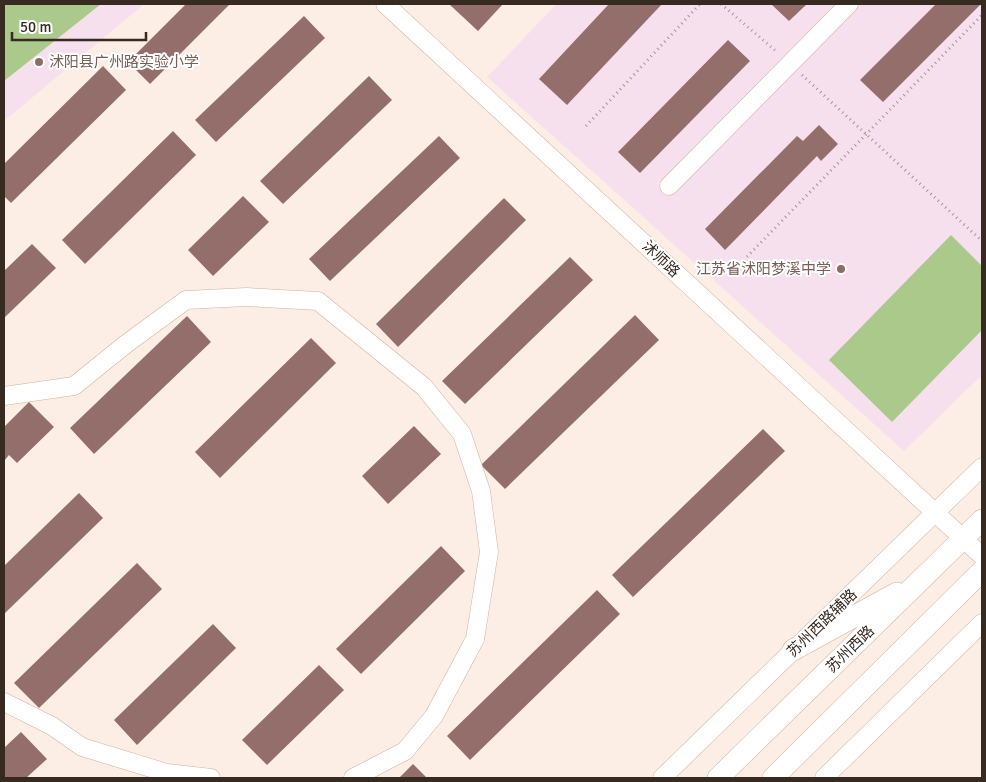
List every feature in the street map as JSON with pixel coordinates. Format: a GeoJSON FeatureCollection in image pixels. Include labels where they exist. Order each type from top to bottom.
{"type":"FeatureCollection","features":[{"type":"Feature","properties":{"kind":"main road","name":"苏州西路"},"geometry":{"type":"LineString","coordinates":[[718,778],[982,520]]}},
{"type":"Feature","properties":{"kind":"main road"},"geometry":{"type":"LineString","coordinates":[[773,778],[982,571]]}},
{"type":"Feature","properties":{"kind":"main road"},"geometry":{"type":"LineString","coordinates":[[794,650],[921,579]]}},
{"type":"Feature","properties":{"kind":"street","name":"沭师路"},"geometry":{"type":"LineString","coordinates":[[384,4],[982,556]]}},
{"type":"Feature","properties":{"kind":"street"},"geometry":{"type":"LineString","coordinates":[[669,186],[849,4]]}},
{"type":"Feature","properties":{"kind":"street"},"geometry":{"type":"LineString","coordinates":[[4,396],[74,386],[126,344],[186,300],[246,297],[318,301],[424,386],[462,434],[481,491],[489,552],[475,639],[434,716],[406,751],[353,778]]}},
{"type":"Feature","properties":{"kind":"street","name":"苏州西路辅路"},"geometry":{"type":"LineString","coordinates":[[662,778],[982,467]]}},
{"type":"Feature","properties":{"kind":"street"},"geometry":{"type":"LineString","coordinates":[[824,778],[982,623]]}},
{"type":"Feature","properties":{"kind":"street"},"geometry":{"type":"LineString","coordinates":[[4,702],[52,726],[82,747],[167,773],[211,778]]}},
{"type":"Feature","properties":{"kind":"path"},"geometry":{"type":"LineString","coordinates":[[586,126],[700,4]]}},
{"type":"Feature","properties":{"kind":"path"},"geometry":{"type":"LineString","coordinates":[[721,4],[790,63],[982,241]]}},
{"type":"Feature","properties":{"kind":"path"},"geometry":{"type":"LineString","coordinates":[[740,264],[982,15]]}},
{"type":"Feature","properties":{"kind":"shaded area","name":"沭阳县广州路实验小学"},"geometry":{"type":"Polygon","coordinates":[[[4,4],[144,4],[4,121],[4,4]]]}},
{"type":"Feature","properties":{"kind":"shaded area","name":"江苏省沭阳梦溪中学"},"geometry":{"type":"Polygon","coordinates":[[[556,4],[982,4],[982,375],[904,451],[487,77],[556,4]]]}},
{"type":"Feature","properties":{"kind":"green space"},"geometry":{"type":"Polygon","coordinates":[[[4,4],[101,4],[4,81],[4,4]]]}},
{"type":"Feature","properties":{"kind":"green space"},"geometry":{"type":"Polygon","coordinates":[[[951,235],[982,266],[982,330],[892,422],[829,360],[951,235]]]}},
{"type":"Feature","properties":{"kind":"building"},"geometry":{"type":"Polygon","coordinates":[[[186,4],[230,4],[150,84],[128,62],[186,4]]]}},
{"type":"Feature","properties":{"kind":"building"},"geometry":{"type":"Polygon","coordinates":[[[449,4],[503,4],[478,31],[449,4]]]}},
{"type":"Feature","properties":{"kind":"building"},"geometry":{"type":"Polygon","coordinates":[[[609,4],[662,4],[567,105],[539,79],[609,4]]]}},
{"type":"Feature","properties":{"kind":"building"},"geometry":{"type":"Polygon","coordinates":[[[771,4],[807,4],[789,21],[771,4]]]}},
{"type":"Feature","properties":{"kind":"building"},"geometry":{"type":"Polygon","coordinates":[[[936,4],[981,4],[883,102],[860,80],[936,4]]]}},
{"type":"Feature","properties":{"kind":"building"},"geometry":{"type":"Polygon","coordinates":[[[304,16],[325,38],[216,142],[195,120],[304,16]]]}},
{"type":"Feature","properties":{"kind":"building"},"geometry":{"type":"Polygon","coordinates":[[[728,40],[750,61],[640,173],[618,152],[728,40]]]}},
{"type":"Feature","properties":{"kind":"building"},"geometry":{"type":"Polygon","coordinates":[[[103,66],[126,90],[11,203],[4,196],[4,164],[103,66]]]}},
{"type":"Feature","properties":{"kind":"building"},"geometry":{"type":"Polygon","coordinates":[[[369,76],[392,100],[283,204],[260,181],[369,76]]]}},
{"type":"Feature","properties":{"kind":"building"},"geometry":{"type":"Polygon","coordinates":[[[819,125],[838,144],[821,161],[817,156],[725,250],[705,229],[797,136],[803,141],[819,125]]]}},
{"type":"Feature","properties":{"kind":"building"},"geometry":{"type":"Polygon","coordinates":[[[173,131],[196,155],[85,264],[62,240],[173,131]]]}},
{"type":"Feature","properties":{"kind":"building"},"geometry":{"type":"Polygon","coordinates":[[[439,136],[460,158],[330,281],[309,259],[439,136]]]}},
{"type":"Feature","properties":{"kind":"building"},"geometry":{"type":"Polygon","coordinates":[[[243,196],[269,222],[213,276],[188,250],[243,196]]]}},
{"type":"Feature","properties":{"kind":"building"},"geometry":{"type":"Polygon","coordinates":[[[504,198],[526,220],[398,347],[376,324],[504,198]]]}},
{"type":"Feature","properties":{"kind":"building"},"geometry":{"type":"Polygon","coordinates":[[[32,244],[56,268],[4,318],[4,271],[32,244]]]}},
{"type":"Feature","properties":{"kind":"building"},"geometry":{"type":"Polygon","coordinates":[[[570,257],[593,280],[465,404],[442,381],[570,257]]]}},
{"type":"Feature","properties":{"kind":"building"},"geometry":{"type":"Polygon","coordinates":[[[635,315],[659,340],[505,489],[481,465],[635,315]]]}},
{"type":"Feature","properties":{"kind":"building"},"geometry":{"type":"Polygon","coordinates":[[[187,316],[211,342],[94,454],[70,428],[187,316]]]}},
{"type":"Feature","properties":{"kind":"building"},"geometry":{"type":"Polygon","coordinates":[[[311,338],[336,363],[220,478],[195,452],[311,338]]]}},
{"type":"Feature","properties":{"kind":"building"},"geometry":{"type":"Polygon","coordinates":[[[29,402],[54,427],[17,463],[9,455],[4,461],[4,427],[29,402]]]}},
{"type":"Feature","properties":{"kind":"building"},"geometry":{"type":"Polygon","coordinates":[[[414,426],[441,454],[388,504],[362,476],[414,426]]]}},
{"type":"Feature","properties":{"kind":"building"},"geometry":{"type":"Polygon","coordinates":[[[763,429],[785,451],[633,597],[612,575],[763,429]]]}},
{"type":"Feature","properties":{"kind":"building"},"geometry":{"type":"Polygon","coordinates":[[[79,493],[103,518],[4,614],[4,566],[79,493]]]}},
{"type":"Feature","properties":{"kind":"building"},"geometry":{"type":"Polygon","coordinates":[[[441,546],[465,571],[361,674],[336,649],[441,546]]]}},
{"type":"Feature","properties":{"kind":"building"},"geometry":{"type":"Polygon","coordinates":[[[137,563],[162,589],[39,708],[14,683],[137,563]]]}},
{"type":"Feature","properties":{"kind":"building"},"geometry":{"type":"Polygon","coordinates":[[[597,590],[620,614],[470,760],[447,736],[597,590]]]}},
{"type":"Feature","properties":{"kind":"building"},"geometry":{"type":"Polygon","coordinates":[[[213,624],[236,648],[137,745],[114,720],[213,624]]]}},
{"type":"Feature","properties":{"kind":"building"},"geometry":{"type":"Polygon","coordinates":[[[319,665],[344,690],[267,765],[242,740],[319,665]]]}},
{"type":"Feature","properties":{"kind":"building"},"geometry":{"type":"Polygon","coordinates":[[[21,732],[47,759],[26,778],[4,778],[4,748],[21,732]]]}},
{"type":"Feature","properties":{"kind":"building"},"geometry":{"type":"Polygon","coordinates":[[[413,764],[427,778],[399,778],[413,764]]]}},
{"type":"Feature","properties":{"kind":"place","name":"沭阳县广州路实验小学"},"geometry":{"type":"Point","coordinates":[39,62]}},
{"type":"Feature","properties":{"kind":"place","name":"江苏省沭阳梦溪中学"},"geometry":{"type":"Point","coordinates":[841,269]}}]}
